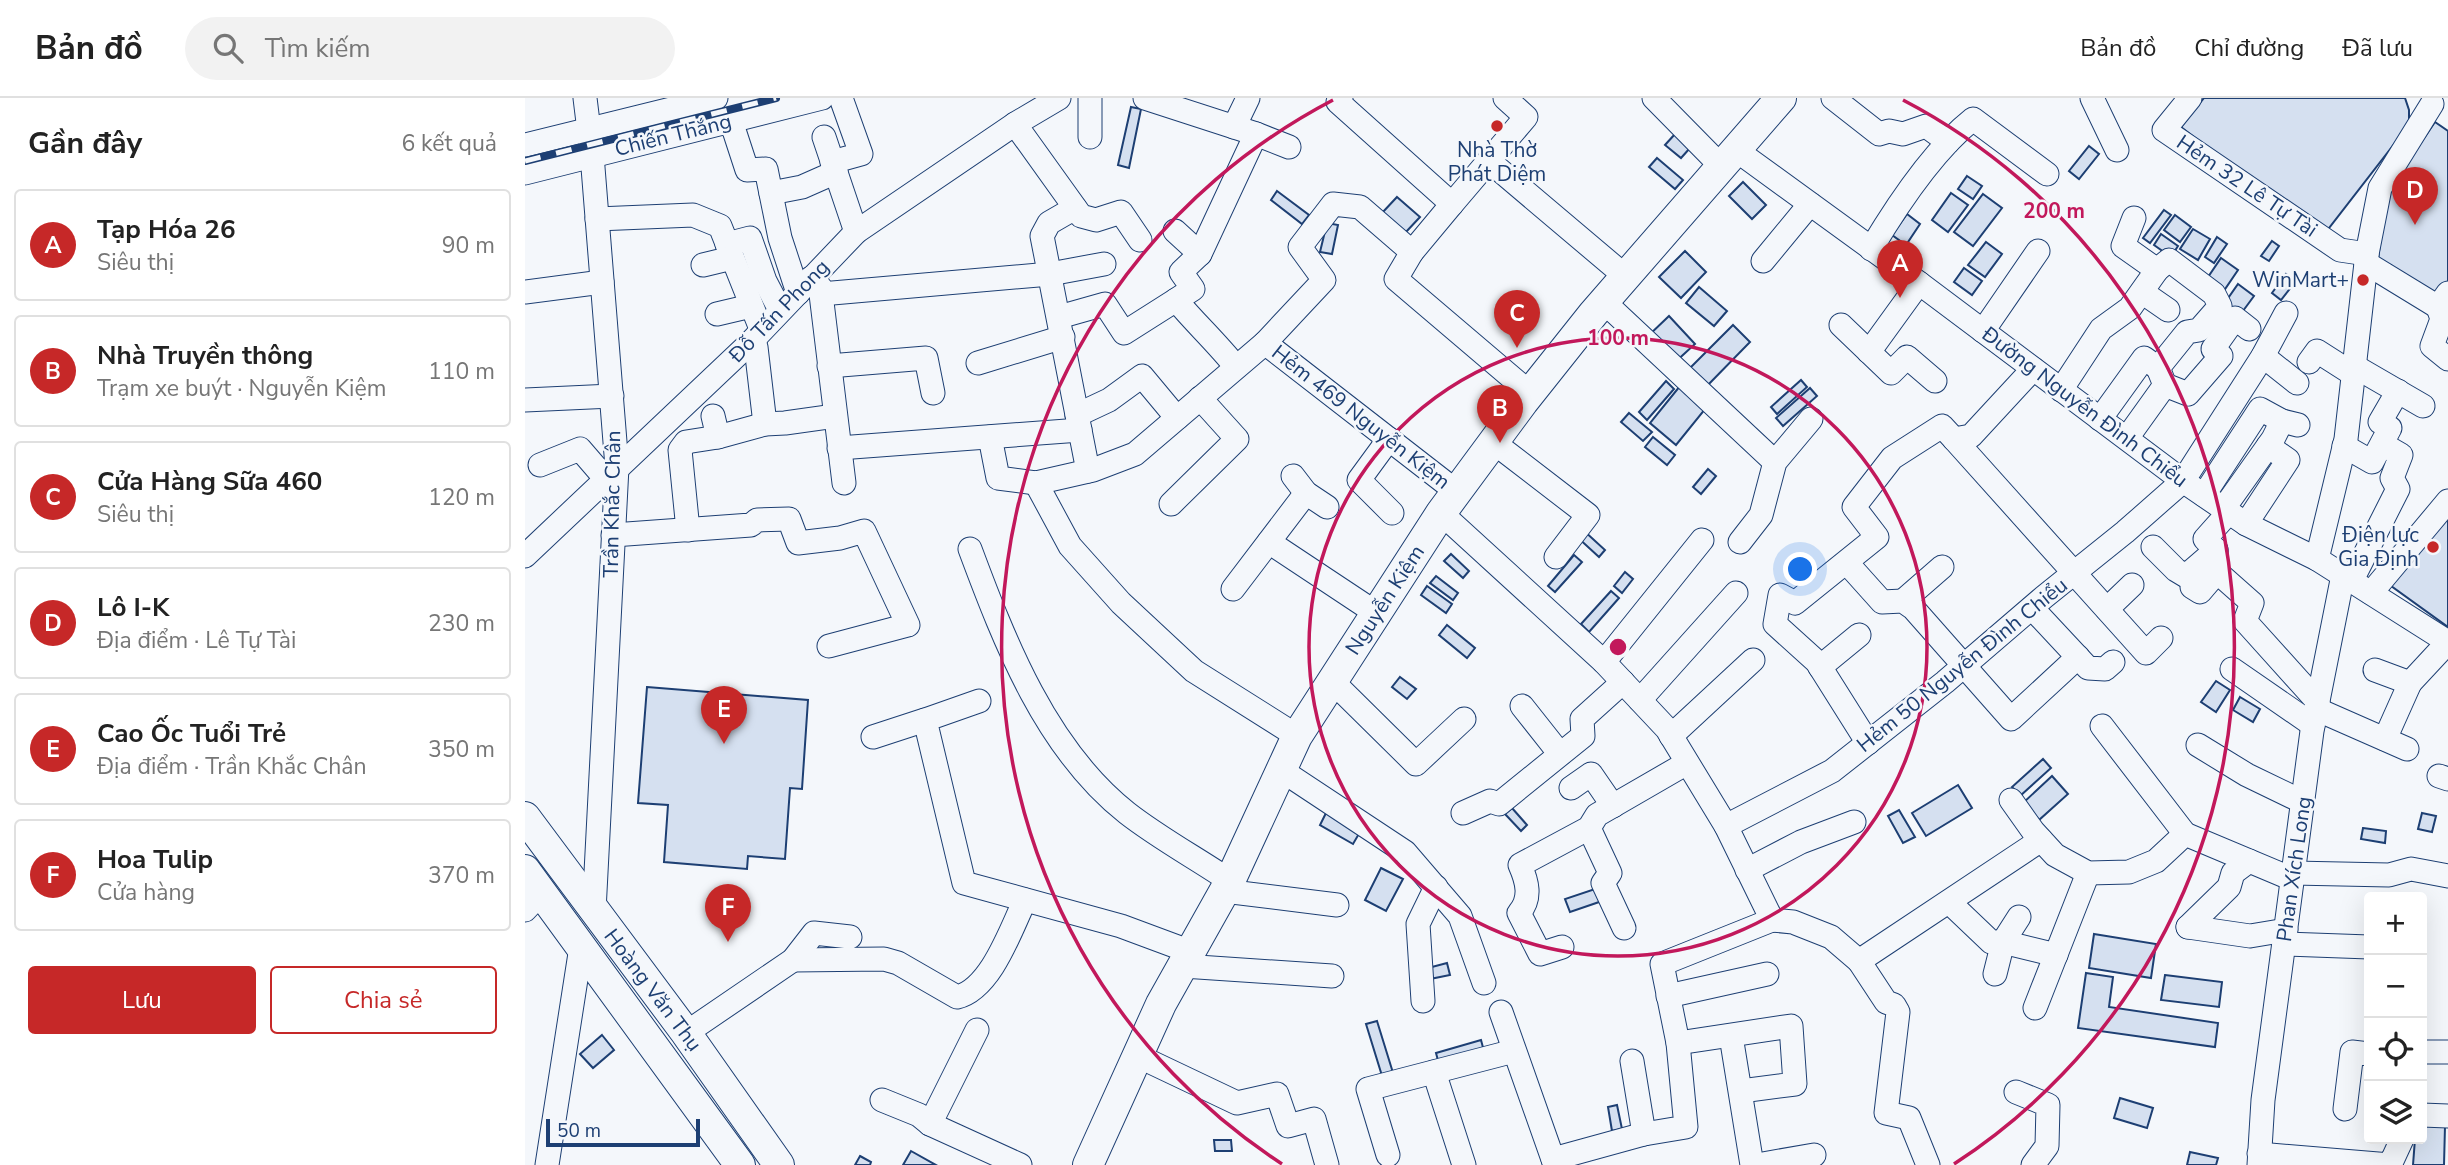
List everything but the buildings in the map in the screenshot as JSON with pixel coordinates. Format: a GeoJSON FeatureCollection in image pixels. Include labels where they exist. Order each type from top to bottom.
{"type":"FeatureCollection","features":[{"type":"Feature","properties":{"kind":"main road","name":"Nguyễn Kiệm"},"geometry":{"type":"LineString","coordinates":[[1088,1165],[1161,1004],[1227,886],[1297,736],[1376,613],[1449,502],[1530,393],[1625,276],[1781,98]]}},
{"type":"Feature","properties":{"kind":"main road","name":"Hoàng Văn Thụ"},"geometry":{"type":"LineString","coordinates":[[525,817],[779,1165]]}},
{"type":"Feature","properties":{"kind":"main road","name":"Hoàng Văn Thụ"},"geometry":{"type":"LineString","coordinates":[[530,891],[581,947],[740,1165]]}},
{"type":"Feature","properties":{"kind":"street","name":"Trần Khắc Chân"},"geometry":{"type":"LineString","coordinates":[[585,98],[612,396],[613,535],[594,911]]}},
{"type":"Feature","properties":{"kind":"street","name":"Chiến Thắng"},"geometry":{"type":"LineString","coordinates":[[526,140],[716,98]]}},
{"type":"Feature","properties":{"kind":"street","name":"Chiến Thắng"},"geometry":{"type":"LineString","coordinates":[[525,173],[822,98]]}},
{"type":"Feature","properties":{"kind":"street"},"geometry":{"type":"LineString","coordinates":[[771,193],[802,187],[861,154],[841,98]]}},
{"type":"Feature","properties":{"kind":"street","name":"Đỗ Tấn Phong"},"geometry":{"type":"LineString","coordinates":[[528,547],[756,336],[779,310],[810,288],[856,232],[1015,124],[1059,98]]}},
{"type":"Feature","properties":{"kind":"street"},"geometry":{"type":"LineString","coordinates":[[1090,98],[1090,137]]}},
{"type":"Feature","properties":{"kind":"street"},"geometry":{"type":"LineString","coordinates":[[1145,98],[1289,147]]}},
{"type":"Feature","properties":{"kind":"street"},"geometry":{"type":"LineString","coordinates":[[978,363],[1061,327],[1105,304],[1124,333],[1193,289],[1181,272],[1200,254],[1245,130],[1248,98]]}},
{"type":"Feature","properties":{"kind":"street"},"geometry":{"type":"LineString","coordinates":[[1341,98],[1338,102],[1452,204]]}},
{"type":"Feature","properties":{"kind":"street"},"geometry":{"type":"LineString","coordinates":[[1505,98],[1526,117],[1412,252],[1396,279],[1530,393]]}},
{"type":"Feature","properties":{"kind":"street","name":"Đường Nguyễn Đình Chiểu"},"geometry":{"type":"LineString","coordinates":[[1654,98],[1729,159],[1810,204],[2183,481],[2233,514],[2317,559],[2448,642]]}},
{"type":"Feature","properties":{"kind":"street"},"geometry":{"type":"LineString","coordinates":[[1833,98],[1879,134],[1889,131],[1903,134],[1926,126],[1948,142]]}},
{"type":"Feature","properties":{"kind":"street"},"geometry":{"type":"LineString","coordinates":[[2092,98],[2117,150]]}},
{"type":"Feature","properties":{"kind":"street","name":"Hẻm 32 Lê Tự Tài"},"geometry":{"type":"LineString","coordinates":[[2190,98],[2164,130],[2340,250],[2367,258]]}},
{"type":"Feature","properties":{"kind":"street"},"geometry":{"type":"LineString","coordinates":[[2317,559],[2344,446],[2367,258],[2380,188],[2436,105]]}},
{"type":"Feature","properties":{"kind":"street"},"geometry":{"type":"LineString","coordinates":[[1871,249],[1888,221],[1948,142],[1973,119],[2047,174]]}},
{"type":"Feature","properties":{"kind":"street"},"geometry":{"type":"LineString","coordinates":[[731,121],[747,170],[766,170],[780,238],[810,288],[829,366],[844,483]]}},
{"type":"Feature","properties":{"kind":"street"},"geometry":{"type":"LineString","coordinates":[[1015,124],[1081,216],[1097,220],[1121,212],[1140,240]]}},
{"type":"Feature","properties":{"kind":"street"},"geometry":{"type":"LineString","coordinates":[[824,137],[856,232]]}},
{"type":"Feature","properties":{"kind":"street"},"geometry":{"type":"LineString","coordinates":[[1489,161],[1625,276]]}},
{"type":"Feature","properties":{"kind":"street","name":"Hẻm 469 Nguyễn Kiệm"},"geometry":{"type":"LineString","coordinates":[[1036,484],[1088,471],[1135,454],[1265,343],[1324,280],[1300,247],[1333,204],[1360,207],[1412,252]]}},
{"type":"Feature","properties":{"kind":"street"},"geometry":{"type":"LineString","coordinates":[[1763,261],[1810,204]]}},
{"type":"Feature","properties":{"kind":"street"},"geometry":{"type":"LineString","coordinates":[[1075,208],[1049,223],[1042,236],[1088,471]]}},
{"type":"Feature","properties":{"kind":"street"},"geometry":{"type":"LineString","coordinates":[[597,219],[693,215],[727,243],[751,306],[765,424]]}},
{"type":"Feature","properties":{"kind":"street"},"geometry":{"type":"LineString","coordinates":[[2134,218],[2123,246],[2157,270]]}},
{"type":"Feature","properties":{"kind":"street"},"geometry":{"type":"LineString","coordinates":[[1175,231],[1200,254]]}},
{"type":"Feature","properties":{"kind":"street"},"geometry":{"type":"LineString","coordinates":[[703,265],[727,243],[750,238],[765,281],[779,310]]}},
{"type":"Feature","properties":{"kind":"street"},"geometry":{"type":"LineString","coordinates":[[1983,331],[2038,251]]}},
{"type":"Feature","properties":{"kind":"street"},"geometry":{"type":"LineString","coordinates":[[2367,258],[2443,300],[2442,319],[2431,346],[2448,359]]}},
{"type":"Feature","properties":{"kind":"street"},"geometry":{"type":"LineString","coordinates":[[2061,390],[2101,329],[2130,308],[2157,270],[2169,260],[2214,294],[2235,317]]}},
{"type":"Feature","properties":{"kind":"street"},"geometry":{"type":"LineString","coordinates":[[810,288],[1050,274],[1104,264]]}},
{"type":"Feature","properties":{"kind":"street"},"geometry":{"type":"LineString","coordinates":[[525,292],[603,282]]}},
{"type":"Feature","properties":{"kind":"street"},"geometry":{"type":"LineString","coordinates":[[1869,352],[1919,283]]}},
{"type":"Feature","properties":{"kind":"street"},"geometry":{"type":"LineString","coordinates":[[2142,292],[2168,310]]}},
{"type":"Feature","properties":{"kind":"street"},"geometry":{"type":"LineString","coordinates":[[1176,300],[1236,367]]}},
{"type":"Feature","properties":{"kind":"street"},"geometry":{"type":"LineString","coordinates":[[1603,302],[1775,462]]}},
{"type":"Feature","properties":{"kind":"street"},"geometry":{"type":"LineString","coordinates":[[717,314],[751,306]]}},
{"type":"Feature","properties":{"kind":"street","name":"Hẻm 50 Nguyễn Đình Chiểu"},"geometry":{"type":"LineString","coordinates":[[1725,826],[1832,771],[1963,667],[2183,481],[2263,356],[2286,313]]}},
{"type":"Feature","properties":{"kind":"street"},"geometry":{"type":"LineString","coordinates":[[2101,419],[2144,358],[2162,377],[2188,394],[2221,356],[2213,349],[2235,317]]}},
{"type":"Feature","properties":{"kind":"street"},"geometry":{"type":"LineString","coordinates":[[2127,438],[2187,332],[2235,317]]}},
{"type":"Feature","properties":{"kind":"street"},"geometry":{"type":"LineString","coordinates":[[1841,325],[1891,373],[1906,357],[1935,380]]}},
{"type":"Feature","properties":{"kind":"street","name":"Hẻm 469 Nguyễn Kiệm"},"geometry":{"type":"LineString","coordinates":[[1265,343],[1389,439],[1667,729],[1725,826],[1772,920]]}},
{"type":"Feature","properties":{"kind":"street"},"geometry":{"type":"LineString","coordinates":[[2309,362],[2316,351],[2423,406]]}},
{"type":"Feature","properties":{"kind":"street"},"geometry":{"type":"LineString","coordinates":[[2263,356],[2297,383]]}},
{"type":"Feature","properties":{"kind":"street"},"geometry":{"type":"LineString","coordinates":[[829,366],[926,358],[933,393]]}},
{"type":"Feature","properties":{"kind":"street"},"geometry":{"type":"LineString","coordinates":[[1954,439],[1971,436],[2033,369]]}},
{"type":"Feature","properties":{"kind":"street"},"geometry":{"type":"LineString","coordinates":[[839,449],[990,438],[1078,423],[1142,376],[1177,418]]}},
{"type":"Feature","properties":{"kind":"street"},"geometry":{"type":"LineString","coordinates":[[2344,446],[2372,462],[2390,428],[2380,422],[2398,391]]}},
{"type":"Feature","properties":{"kind":"street"},"geometry":{"type":"LineString","coordinates":[[525,400],[612,396]]}},
{"type":"Feature","properties":{"kind":"street"},"geometry":{"type":"LineString","coordinates":[[1171,504],[1237,439],[1199,398]]}},
{"type":"Feature","properties":{"kind":"street"},"geometry":{"type":"LineString","coordinates":[[2204,495],[2260,409],[2290,423],[2268,446],[2288,460],[2206,539],[2217,561],[2252,603],[2245,621],[2316,712]]}},
{"type":"Feature","properties":{"kind":"street"},"geometry":{"type":"LineString","coordinates":[[688,530],[680,450],[686,442],[716,426],[785,423],[835,416]]}},
{"type":"Feature","properties":{"kind":"street"},"geometry":{"type":"LineString","coordinates":[[1740,542],[1761,515],[1775,462],[1811,419]]}},
{"type":"Feature","properties":{"kind":"street"},"geometry":{"type":"LineString","coordinates":[[1868,743],[1820,667],[1775,624],[1780,595],[1795,603],[1877,537],[1854,507],[1892,458],[1941,426],[2146,653],[2161,638]]}},
{"type":"Feature","properties":{"kind":"street"},"geometry":{"type":"LineString","coordinates":[[990,438],[999,478],[1036,484],[1070,546],[1121,603],[1194,671],[1297,736]]}},
{"type":"Feature","properties":{"kind":"street"},"geometry":{"type":"LineString","coordinates":[[1389,439],[1359,480],[1392,513]]}},
{"type":"Feature","properties":{"kind":"street"},"geometry":{"type":"LineString","coordinates":[[1493,442],[1588,514],[1556,557]]}},
{"type":"Feature","properties":{"kind":"street"},"geometry":{"type":"LineString","coordinates":[[2356,583],[2398,489],[2392,478],[2401,455],[2382,444]]}},
{"type":"Feature","properties":{"kind":"street"},"geometry":{"type":"LineString","coordinates":[[540,465],[580,449],[611,472]]}},
{"type":"Feature","properties":{"kind":"street"},"geometry":{"type":"LineString","coordinates":[[1233,589],[1269,542],[1300,485],[1327,507]]}},
{"type":"Feature","properties":{"kind":"street"},"geometry":{"type":"LineString","coordinates":[[2356,583],[2448,501]]}},
{"type":"Feature","properties":{"kind":"street"},"geometry":{"type":"LineString","coordinates":[[613,535],[751,525],[757,520],[789,519],[797,543],[840,538],[864,531],[908,625],[829,646]]}},
{"type":"Feature","properties":{"kind":"street"},"geometry":{"type":"LineString","coordinates":[[1604,662],[1702,540]]}},
{"type":"Feature","properties":{"kind":"street"},"geometry":{"type":"LineString","coordinates":[[1269,542],[1376,613]]}},
{"type":"Feature","properties":{"kind":"street"},"geometry":{"type":"LineString","coordinates":[[2153,547],[2186,576],[2217,561]]}},
{"type":"Feature","properties":{"kind":"street"},"geometry":{"type":"LineString","coordinates":[[970,549],[999,627],[1035,701],[1088,776],[1127,813],[1227,886],[1337,905]]}},
{"type":"Feature","properties":{"kind":"street"},"geometry":{"type":"LineString","coordinates":[[2192,587],[2200,592],[2217,561]]}},
{"type":"Feature","properties":{"kind":"street"},"geometry":{"type":"LineString","coordinates":[[1847,563],[1882,602],[1903,601],[1913,608],[2011,719],[2078,657]]}},
{"type":"Feature","properties":{"kind":"street"},"geometry":{"type":"LineString","coordinates":[[1903,601],[1942,567]]}},
{"type":"Feature","properties":{"kind":"street","name":"Phan Xích Long"},"geometry":{"type":"LineString","coordinates":[[2259,1159],[2263,1100],[2316,712],[2356,583]]}},
{"type":"Feature","properties":{"kind":"street"},"geometry":{"type":"LineString","coordinates":[[2106,609],[2132,585]]}},
{"type":"Feature","properties":{"kind":"street"},"geometry":{"type":"LineString","coordinates":[[1640,700],[1736,593]]}},
{"type":"Feature","properties":{"kind":"street"},"geometry":{"type":"LineString","coordinates":[[2032,608],[2088,668],[2105,669],[2113,662]]}},
{"type":"Feature","properties":{"kind":"street"},"geometry":{"type":"LineString","coordinates":[[1820,667],[1859,635]]}},
{"type":"Feature","properties":{"kind":"street"},"geometry":{"type":"LineString","coordinates":[[2385,740],[2410,683],[2448,642]]}},
{"type":"Feature","properties":{"kind":"street"},"geometry":{"type":"LineString","coordinates":[[1671,736],[1753,660]]}},
{"type":"Feature","properties":{"kind":"street"},"geometry":{"type":"LineString","coordinates":[[2232,669],[2316,712],[2407,749]]}},
{"type":"Feature","properties":{"kind":"street"},"geometry":{"type":"LineString","coordinates":[[2375,670],[2410,683]]}},
{"type":"Feature","properties":{"kind":"street"},"geometry":{"type":"LineString","coordinates":[[1332,681],[1416,764],[1464,719]]}},
{"type":"Feature","properties":{"kind":"street"},"geometry":{"type":"LineString","coordinates":[[1463,813],[1490,801],[1499,804],[1583,736],[1583,719],[1623,682]]}},
{"type":"Feature","properties":{"kind":"street"},"geometry":{"type":"LineString","coordinates":[[873,737],[979,701]]}},
{"type":"Feature","properties":{"kind":"street"},"geometry":{"type":"LineString","coordinates":[[1522,706],[1560,754]]}},
{"type":"Feature","properties":{"kind":"street"},"geometry":{"type":"LineString","coordinates":[[925,720],[964,883],[1121,926],[1187,959],[1332,976]]}},
{"type":"Feature","properties":{"kind":"street"},"geometry":{"type":"LineString","coordinates":[[2102,726],[2185,834],[2293,876],[2389,875],[2411,869],[2448,876]]}},
{"type":"Feature","properties":{"kind":"street"},"geometry":{"type":"LineString","coordinates":[[2198,745],[2247,775],[2303,802]]}},
{"type":"Feature","properties":{"kind":"street"},"geometry":{"type":"LineString","coordinates":[[1562,947],[1540,954],[1519,913],[1525,906],[1528,884],[1520,865],[1589,828],[1597,815],[1687,762]]}},
{"type":"Feature","properties":{"kind":"street"},"geometry":{"type":"LineString","coordinates":[[1281,770],[1405,852],[1460,916],[1484,983]]}},
{"type":"Feature","properties":{"kind":"street"},"geometry":{"type":"LineString","coordinates":[[1571,788],[1591,774],[1613,806]]}},
{"type":"Feature","properties":{"kind":"street"},"geometry":{"type":"LineString","coordinates":[[2011,800],[2055,855],[2088,873],[2129,872],[2156,860],[2185,834]]}},
{"type":"Feature","properties":{"kind":"street"},"geometry":{"type":"LineString","coordinates":[[1747,870],[1801,842],[1854,822]]}},
{"type":"Feature","properties":{"kind":"street"},"geometry":{"type":"LineString","coordinates":[[1589,828],[1610,873],[1603,883],[1624,928]]}},
{"type":"Feature","properties":{"kind":"street"},"geometry":{"type":"LineString","coordinates":[[1859,961],[2041,840]]}},
{"type":"Feature","properties":{"kind":"street"},"geometry":{"type":"LineString","coordinates":[[2249,861],[2233,873],[2229,887],[2188,927],[2250,936],[2285,937],[2364,946]]}},
{"type":"Feature","properties":{"kind":"street"},"geometry":{"type":"LineString","coordinates":[[2035,1008],[2088,873]]}},
{"type":"Feature","properties":{"kind":"street"},"geometry":{"type":"LineString","coordinates":[[1423,1001],[1418,923],[1436,887]]}},
{"type":"Feature","properties":{"kind":"street"},"geometry":{"type":"LineString","coordinates":[[793,960],[884,959],[898,963],[946,992],[957,997],[964,996],[992,969],[1025,900]]}},
{"type":"Feature","properties":{"kind":"street"},"geometry":{"type":"LineString","coordinates":[[1949,902],[1991,942],[2003,942],[2056,955]]}},
{"type":"Feature","properties":{"kind":"street"},"geometry":{"type":"LineString","coordinates":[[1995,974],[2003,942],[2019,917]]}},
{"type":"Feature","properties":{"kind":"street"},"geometry":{"type":"LineString","coordinates":[[1501,1012],[1554,1162],[1644,1134],[1686,1127],[1678,1044],[1662,964],[1772,920],[1793,922],[1831,937],[1859,961],[1886,1002],[1894,1005],[1898,1012],[1886,1113],[1909,1118],[1928,1165]]}},
{"type":"Feature","properties":{"kind":"street"},"geometry":{"type":"LineString","coordinates":[[685,1033],[793,960],[814,933],[850,937]]}},
{"type":"Feature","properties":{"kind":"street"},"geometry":{"type":"LineString","coordinates":[[547,1165],[581,947]]}},
{"type":"Feature","properties":{"kind":"street"},"geometry":{"type":"LineString","coordinates":[[1668,996],[1767,974]]}},
{"type":"Feature","properties":{"kind":"street"},"geometry":{"type":"LineString","coordinates":[[1678,1044],[1791,1026],[1795,1084],[1741,1091]]}},
{"type":"Feature","properties":{"kind":"street"},"geometry":{"type":"LineString","coordinates":[[930,1124],[977,1030]]}},
{"type":"Feature","properties":{"kind":"street"},"geometry":{"type":"LineString","coordinates":[[1731,1036],[1754,1165],[1814,1155]]}},
{"type":"Feature","properties":{"kind":"street"},"geometry":{"type":"LineString","coordinates":[[2427,1052],[2448,1050]]}},
{"type":"Feature","properties":{"kind":"street"},"geometry":{"type":"LineString","coordinates":[[1388,1155],[1368,1089],[1514,1051]]}},
{"type":"Feature","properties":{"kind":"street"},"geometry":{"type":"LineString","coordinates":[[2345,1109],[2352,1052],[2364,1053]]}},
{"type":"Feature","properties":{"kind":"street"},"geometry":{"type":"LineString","coordinates":[[1138,1056],[1237,1103],[1277,1094],[1288,1126],[1314,1119],[1327,1165]]}},
{"type":"Feature","properties":{"kind":"street"},"geometry":{"type":"LineString","coordinates":[[1632,1061],[1644,1134]]}},
{"type":"Feature","properties":{"kind":"street"},"geometry":{"type":"LineString","coordinates":[[1434,1072],[1464,1165]]}},
{"type":"Feature","properties":{"kind":"street"},"geometry":{"type":"LineString","coordinates":[[2016,1092],[2048,1105],[2047,1146],[2033,1165]]}},
{"type":"Feature","properties":{"kind":"street"},"geometry":{"type":"LineString","coordinates":[[882,1100],[919,1115],[930,1124],[1020,1165]]}},
{"type":"Feature","properties":{"kind":"street"},"geometry":{"type":"LineString","coordinates":[[2427,1115],[2448,1116]]}},
{"type":"Feature","properties":{"kind":"street"},"geometry":{"type":"LineString","coordinates":[[2259,1159],[2390,1165],[2400,1144]]}},
{"type":"Feature","properties":{"kind":"railway"},"geometry":{"type":"LineString","coordinates":[[525,161],[776,98]]}},
{"type":"Feature","properties":{"kind":"place","name":"Nhà Thờ Phát Diệm"},"geometry":{"type":"Point","coordinates":[1497,126]}},
{"type":"Feature","properties":{"kind":"place","name":"Lô I-K"},"geometry":{"type":"Point","coordinates":[2415,225]}},
{"type":"Feature","properties":{"kind":"place","name":"WinMart+"},"geometry":{"type":"Point","coordinates":[2363,280]}},
{"type":"Feature","properties":{"kind":"place","name":"Tạp Hóa 26"},"geometry":{"type":"Point","coordinates":[1900,298]}},
{"type":"Feature","properties":{"kind":"place","name":"Cửa Hàng Sữa 460"},"geometry":{"type":"Point","coordinates":[1517,348]}},
{"type":"Feature","properties":{"kind":"place","name":"Nhà Truyền thông"},"geometry":{"type":"Point","coordinates":[1500,443]}},
{"type":"Feature","properties":{"kind":"place","name":"Điện lực Gia Định"},"geometry":{"type":"Point","coordinates":[2433,547]}},
{"type":"Feature","properties":{"kind":"place","name":"Cao Ốc Tuổi Trẻ"},"geometry":{"type":"Point","coordinates":[724,744]}},
{"type":"Feature","properties":{"kind":"place","name":"Hoa Tulip"},"geometry":{"type":"Point","coordinates":[728,942]}}]}
